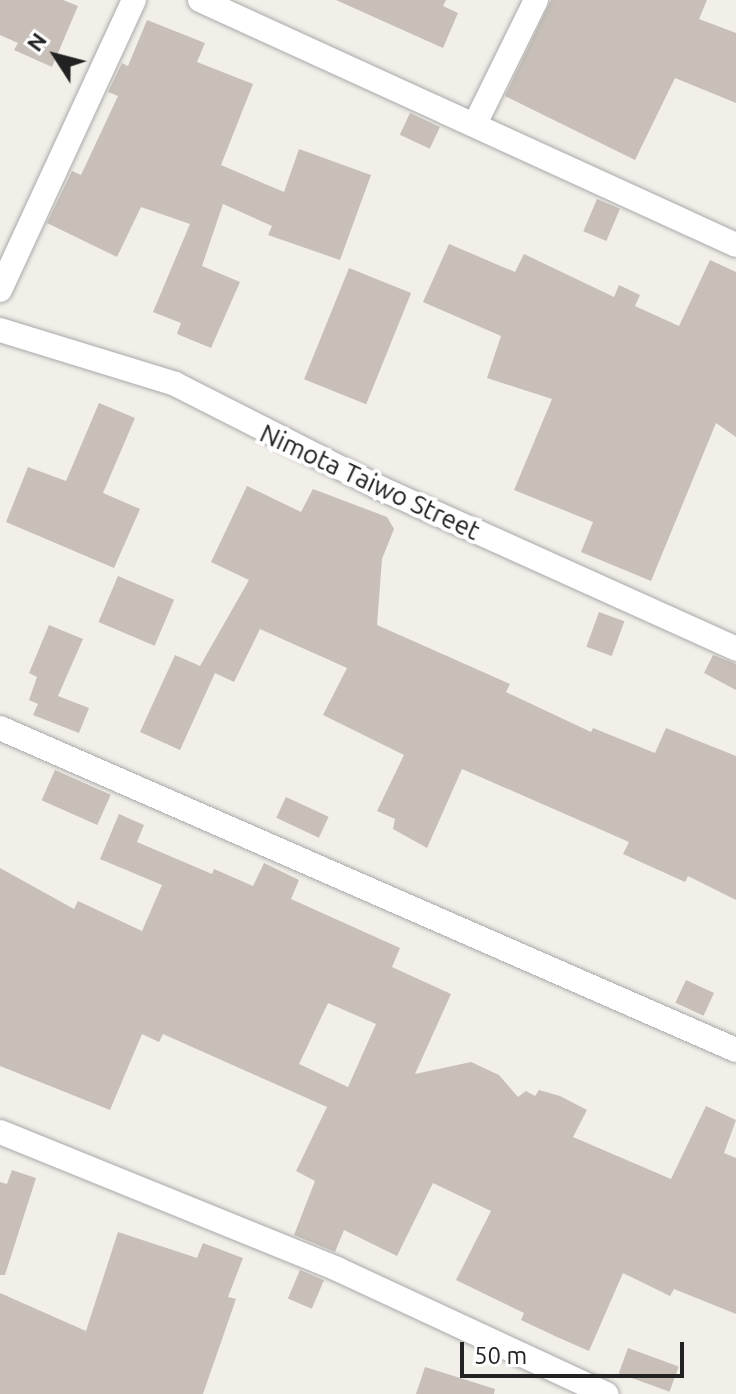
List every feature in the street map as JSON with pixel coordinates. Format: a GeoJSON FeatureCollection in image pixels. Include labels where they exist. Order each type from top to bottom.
{"type":"FeatureCollection","features":[{"type":"Feature","properties":{"kind":"street"},"geometry":{"type":"LineString","coordinates":[[0,290],[134,0]]}},
{"type":"Feature","properties":{"kind":"street"},"geometry":{"type":"LineString","coordinates":[[200,0],[736,245]]}},
{"type":"Feature","properties":{"kind":"street"},"geometry":{"type":"LineString","coordinates":[[475,124],[536,0]]}},
{"type":"Feature","properties":{"kind":"street","name":"Nimota Taiwo Street"},"geometry":{"type":"LineString","coordinates":[[0,330],[175,384],[378,487],[736,649]]}},
{"type":"Feature","properties":{"kind":"street"},"geometry":{"type":"LineString","coordinates":[[0,728],[736,1050]]}},
{"type":"Feature","properties":{"kind":"street"},"geometry":{"type":"LineString","coordinates":[[0,1132],[337,1269],[606,1394]]}},
{"type":"Feature","properties":{"kind":"building"},"geometry":{"type":"Polygon","coordinates":[[[0,0],[63,0],[78,6],[52,67],[14,50],[18,43],[0,35],[0,0]]]}},
{"type":"Feature","properties":{"kind":"building"},"geometry":{"type":"Polygon","coordinates":[[[336,0],[446,0],[443,6],[458,13],[443,48],[336,0]]]}},
{"type":"Feature","properties":{"kind":"building"},"geometry":{"type":"Polygon","coordinates":[[[551,0],[707,0],[699,19],[736,33],[736,103],[675,78],[635,160],[505,96],[551,0]]]}},
{"type":"Feature","properties":{"kind":"building"},"geometry":{"type":"Polygon","coordinates":[[[147,20],[205,43],[197,62],[253,84],[221,165],[284,192],[299,149],[371,175],[340,260],[268,235],[272,226],[223,204],[202,266],[240,282],[211,348],[177,334],[181,323],[153,312],[190,224],[141,207],[117,257],[47,223],[72,171],[81,175],[118,96],[108,92],[122,63],[128,66],[147,20]]]}},
{"type":"Feature","properties":{"kind":"building"},"geometry":{"type":"Polygon","coordinates":[[[410,113],[440,127],[430,149],[400,135],[410,113]]]}},
{"type":"Feature","properties":{"kind":"building"},"geometry":{"type":"Polygon","coordinates":[[[597,199],[620,209],[606,241],[583,231],[597,199]]]}},
{"type":"Feature","properties":{"kind":"building"},"geometry":{"type":"Polygon","coordinates":[[[449,244],[515,272],[524,254],[614,297],[619,285],[640,295],[635,306],[679,326],[710,260],[736,272],[736,437],[716,423],[651,581],[581,552],[593,522],[514,490],[552,399],[487,378],[501,336],[423,302],[449,244]]]}},
{"type":"Feature","properties":{"kind":"building"},"geometry":{"type":"Polygon","coordinates":[[[349,268],[411,293],[366,404],[304,379],[349,268]]]}},
{"type":"Feature","properties":{"kind":"building"},"geometry":{"type":"Polygon","coordinates":[[[99,403],[135,418],[103,493],[140,509],[114,568],[6,522],[28,467],[66,481],[99,403]]]}},
{"type":"Feature","properties":{"kind":"building"},"geometry":{"type":"Polygon","coordinates":[[[247,486],[301,512],[313,489],[387,517],[394,529],[382,559],[377,625],[510,684],[506,692],[591,732],[593,728],[655,753],[666,728],[736,756],[736,900],[688,876],[685,882],[623,854],[629,842],[462,769],[427,848],[393,829],[395,819],[377,811],[404,755],[323,715],[347,668],[260,629],[234,682],[215,673],[180,750],[140,732],[175,655],[200,666],[249,580],[211,562],[247,486]]]}},
{"type":"Feature","properties":{"kind":"building"},"geometry":{"type":"Polygon","coordinates":[[[118,576],[174,600],[155,646],[98,622],[118,576]]]}},
{"type":"Feature","properties":{"kind":"building"},"geometry":{"type":"Polygon","coordinates":[[[599,612],[624,621],[612,656],[586,647],[599,612]]]}},
{"type":"Feature","properties":{"kind":"building"},"geometry":{"type":"Polygon","coordinates":[[[49,625],[83,639],[58,696],[89,708],[79,733],[33,715],[38,704],[29,700],[37,677],[29,673],[49,625]]]}},
{"type":"Feature","properties":{"kind":"building"},"geometry":{"type":"Polygon","coordinates":[[[713,655],[736,664],[736,690],[704,673],[713,655]]]}},
{"type":"Feature","properties":{"kind":"building"},"geometry":{"type":"Polygon","coordinates":[[[55,770],[111,795],[97,825],[42,800],[55,770]]]}},
{"type":"Feature","properties":{"kind":"building"},"geometry":{"type":"Polygon","coordinates":[[[286,797],[329,817],[319,838],[276,818],[286,797]]]}},
{"type":"Feature","properties":{"kind":"building"},"geometry":{"type":"Polygon","coordinates":[[[119,814],[144,825],[137,842],[212,874],[214,869],[253,886],[264,863],[299,880],[291,899],[400,948],[392,967],[451,994],[415,1074],[471,1062],[499,1075],[518,1097],[526,1091],[535,1096],[539,1090],[560,1096],[587,1110],[573,1137],[671,1179],[706,1106],[736,1120],[724,1153],[736,1158],[736,1314],[674,1289],[670,1296],[623,1273],[589,1351],[521,1320],[524,1313],[456,1280],[491,1211],[433,1183],[397,1256],[344,1230],[335,1252],[294,1235],[315,1181],[296,1171],[327,1107],[163,1034],[159,1042],[142,1034],[110,1110],[0,1066],[0,868],[74,909],[78,901],[142,931],[162,885],[100,859],[119,814]],[[328,1003],[299,1064],[348,1087],[376,1024],[328,1003]]]}},
{"type":"Feature","properties":{"kind":"building"},"geometry":{"type":"Polygon","coordinates":[[[686,980],[714,993],[704,1016],[675,1003],[686,980]]]}},
{"type":"Feature","properties":{"kind":"building"},"geometry":{"type":"Polygon","coordinates":[[[12,1170],[36,1178],[5,1275],[0,1275],[0,1182],[7,1184],[12,1170]]]}},
{"type":"Feature","properties":{"kind":"building"},"geometry":{"type":"Polygon","coordinates":[[[118,1232],[197,1258],[203,1243],[243,1258],[228,1297],[236,1299],[203,1394],[0,1394],[0,1293],[86,1331],[118,1232]]]}},
{"type":"Feature","properties":{"kind":"building"},"geometry":{"type":"Polygon","coordinates":[[[300,1270],[324,1280],[312,1309],[288,1299],[300,1270]]]}},
{"type":"Feature","properties":{"kind":"building"},"geometry":{"type":"Polygon","coordinates":[[[628,1348],[679,1366],[670,1392],[619,1373],[628,1348]]]}},
{"type":"Feature","properties":{"kind":"building"},"geometry":{"type":"Polygon","coordinates":[[[425,1367],[495,1389],[494,1394],[416,1394],[425,1367]]]}}]}
